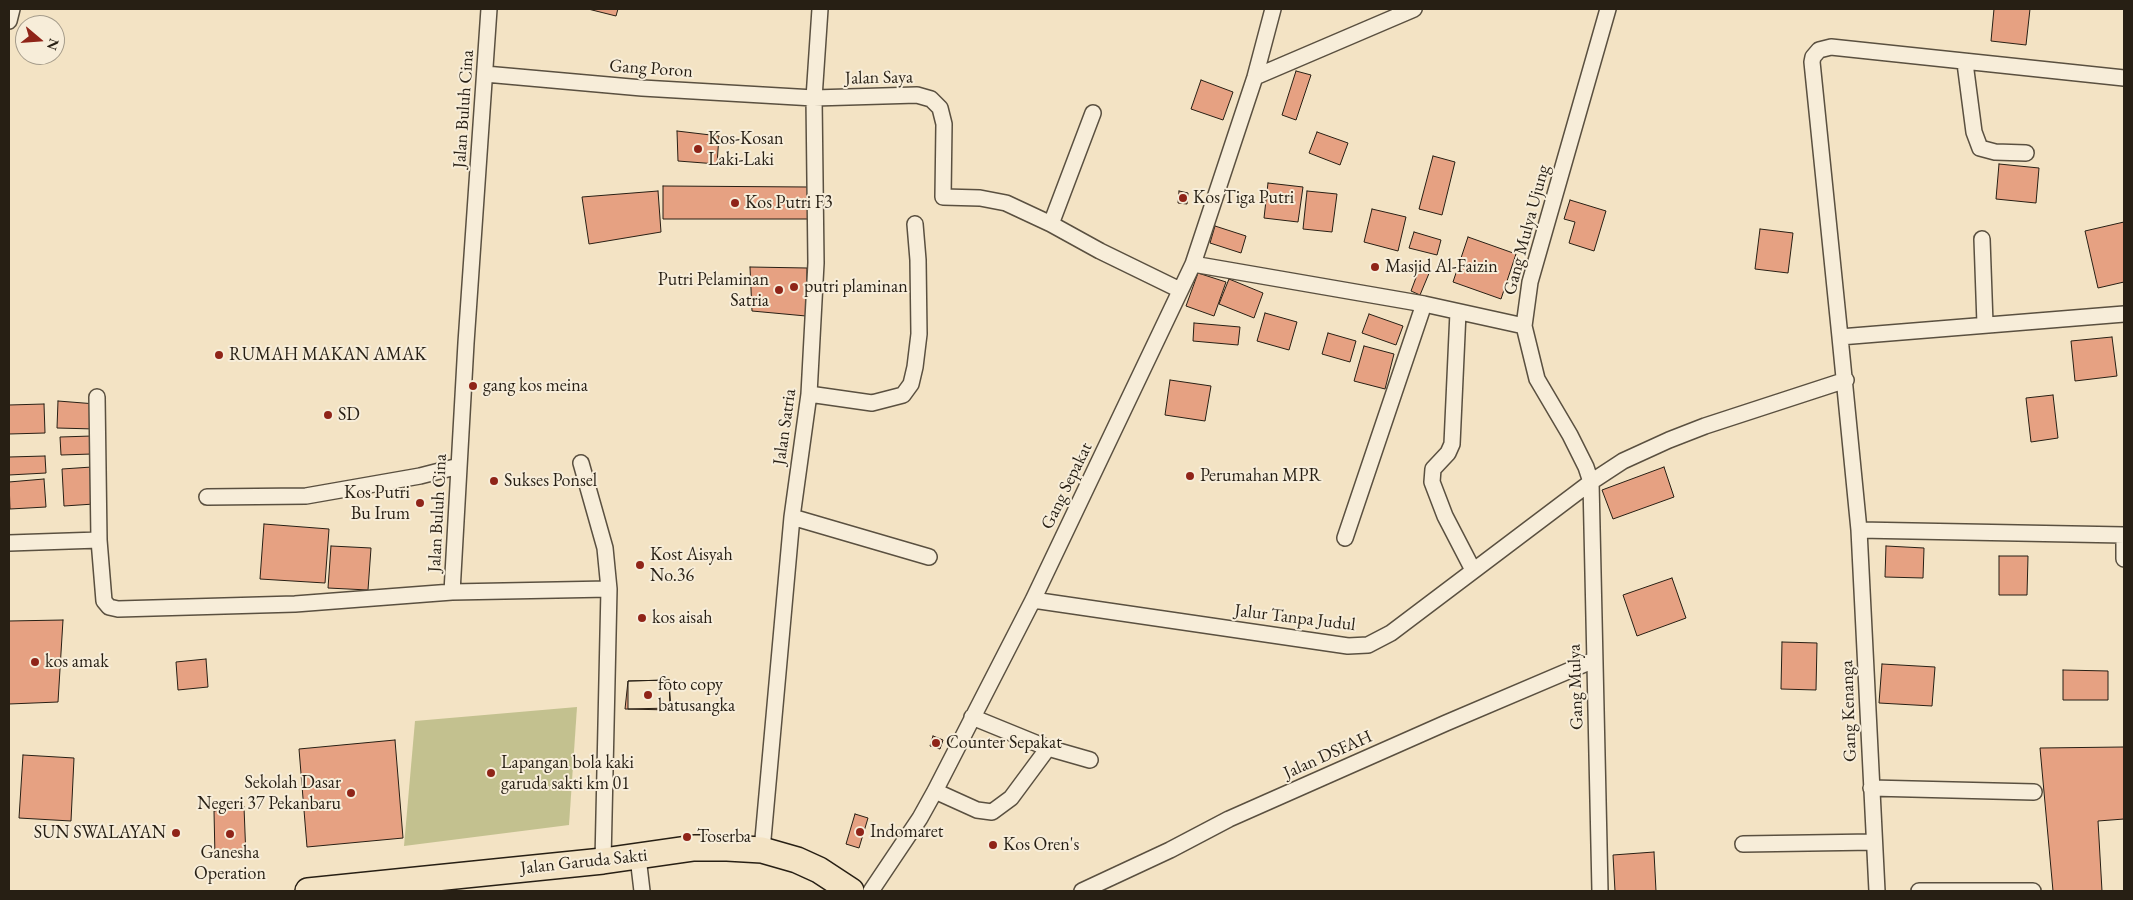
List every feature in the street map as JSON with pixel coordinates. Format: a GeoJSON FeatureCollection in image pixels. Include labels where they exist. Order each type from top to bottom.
{"type":"FeatureCollection","features":[{"type":"Feature","properties":{"kind":"highway","name":"Jalan Garuda Sakti"},"geometry":{"type":"LineString","coordinates":[[308,891],[603,861],[694,848],[762,850],[797,860],[841,883],[851,891]]}},
{"type":"Feature","properties":{"kind":"street"},"geometry":{"type":"LineString","coordinates":[[9,20],[12,9]]}},
{"type":"Feature","properties":{"kind":"street","name":"Jalan Buluh Cina"},"geometry":{"type":"LineString","coordinates":[[489,9],[452,592],[609,589]]}},
{"type":"Feature","properties":{"kind":"street","name":"Jalan Satria"},"geometry":{"type":"LineString","coordinates":[[762,850],[792,517],[809,394],[816,263],[814,98],[820,9]]}},
{"type":"Feature","properties":{"kind":"street","name":"Gang Sepakat"},"geometry":{"type":"LineString","coordinates":[[871,891],[920,818],[935,791],[1033,600],[1193,264],[1255,77],[1273,9]]}},
{"type":"Feature","properties":{"kind":"street"},"geometry":{"type":"LineString","coordinates":[[1255,77],[1414,9]]}},
{"type":"Feature","properties":{"kind":"street","name":"Gang Mulya Ujung"},"geometry":{"type":"LineString","coordinates":[[1591,482],[1586,467],[1570,435],[1537,379],[1524,326],[1530,282],[1608,9]]}},
{"type":"Feature","properties":{"kind":"street","name":"Gang Kenanga"},"geometry":{"type":"LineString","coordinates":[[1877,891],[1859,530],[1846,380],[1840,337],[1813,57],[1819,50],[1831,47],[1965,62]]}},
{"type":"Feature","properties":{"kind":"street"},"geometry":{"type":"LineString","coordinates":[[2026,154],[1995,152],[1980,148],[1974,132],[1965,62],[2124,78]]}},
{"type":"Feature","properties":{"kind":"street","name":"Gang Poron"},"geometry":{"type":"LineString","coordinates":[[485,74],[642,88],[814,98]]}},
{"type":"Feature","properties":{"kind":"street","name":"Jalan Saya"},"geometry":{"type":"LineString","coordinates":[[814,98],[917,95],[930,98],[940,108],[944,124],[943,197],[980,198],[1006,202],[1052,224]]}},
{"type":"Feature","properties":{"kind":"street"},"geometry":{"type":"LineString","coordinates":[[1093,113],[1052,224],[1100,251],[1180,290]]}},
{"type":"Feature","properties":{"kind":"street"},"geometry":{"type":"LineString","coordinates":[[809,394],[872,403],[903,395],[911,384],[919,334],[918,260],[915,224]]}},
{"type":"Feature","properties":{"kind":"street"},"geometry":{"type":"LineString","coordinates":[[1982,239],[1985,324]]}},
{"type":"Feature","properties":{"kind":"street"},"geometry":{"type":"LineString","coordinates":[[1193,264],[1424,304],[1524,326]]}},
{"type":"Feature","properties":{"kind":"street"},"geometry":{"type":"LineString","coordinates":[[1345,538],[1424,304]]}},
{"type":"Feature","properties":{"kind":"street"},"geometry":{"type":"LineString","coordinates":[[1458,312],[1452,444],[1450,450],[1433,469],[1432,482],[1445,516],[1473,570]]}},
{"type":"Feature","properties":{"kind":"street"},"geometry":{"type":"LineString","coordinates":[[1840,337],[2124,314]]}},
{"type":"Feature","properties":{"kind":"street","name":"Jalur Tanpa Judul"},"geometry":{"type":"LineString","coordinates":[[1033,600],[1338,645],[1368,645],[1384,638],[1591,482],[1623,461],[1705,426],[1846,380]]}},
{"type":"Feature","properties":{"kind":"street"},"geometry":{"type":"LineString","coordinates":[[97,397],[99,540],[104,601],[109,607],[118,609],[295,604],[452,592]]}},
{"type":"Feature","properties":{"kind":"street"},"geometry":{"type":"LineString","coordinates":[[581,463],[605,548],[609,589],[603,861]]}},
{"type":"Feature","properties":{"kind":"street"},"geometry":{"type":"LineString","coordinates":[[207,497],[306,496],[420,476],[459,466]]}},
{"type":"Feature","properties":{"kind":"street","name":"Gang Mulya"},"geometry":{"type":"LineString","coordinates":[[1591,482],[1600,891]]}},
{"type":"Feature","properties":{"kind":"street"},"geometry":{"type":"LineString","coordinates":[[792,517],[929,557]]}},
{"type":"Feature","properties":{"kind":"street"},"geometry":{"type":"LineString","coordinates":[[1859,530],[2124,535],[2124,560]]}},
{"type":"Feature","properties":{"kind":"street"},"geometry":{"type":"LineString","coordinates":[[9,543],[99,540]]}},
{"type":"Feature","properties":{"kind":"street","name":"Jalan DSFAH"},"geometry":{"type":"LineString","coordinates":[[1082,891],[1170,850],[1229,819],[1594,660]]}},
{"type":"Feature","properties":{"kind":"street"},"geometry":{"type":"LineString","coordinates":[[972,717],[1048,748],[1090,760]]}},
{"type":"Feature","properties":{"kind":"street"},"geometry":{"type":"LineString","coordinates":[[935,791],[977,810],[988,813],[995,812],[1011,798],[1048,748]]}},
{"type":"Feature","properties":{"kind":"street"},"geometry":{"type":"LineString","coordinates":[[1871,788],[2034,792]]}},
{"type":"Feature","properties":{"kind":"street"},"geometry":{"type":"LineString","coordinates":[[1743,844],[1874,842]]}},
{"type":"Feature","properties":{"kind":"street"},"geometry":{"type":"LineString","coordinates":[[638,857],[642,891]]}},
{"type":"Feature","properties":{"kind":"street"},"geometry":{"type":"LineString","coordinates":[[1919,891],[2032,891]]}},
{"type":"Feature","properties":{"kind":"shaded area","name":"Lapangan bola kaki garuda sakti km 01"},"geometry":{"type":"Polygon","coordinates":[[[577,707],[569,825],[404,846],[415,721],[577,707]]]}},
{"type":"Feature","properties":{"kind":"building"},"geometry":{"type":"Polygon","coordinates":[[[588,9],[618,9],[616,16],[588,9]]]}},
{"type":"Feature","properties":{"kind":"building"},"geometry":{"type":"Polygon","coordinates":[[[1994,9],[2030,9],[2026,45],[1991,41],[1994,9]]]}},
{"type":"Feature","properties":{"kind":"building"},"geometry":{"type":"Polygon","coordinates":[[[1296,71],[1311,75],[1296,120],[1282,115],[1296,71]]]}},
{"type":"Feature","properties":{"kind":"building"},"geometry":{"type":"Polygon","coordinates":[[[1201,80],[1233,92],[1223,120],[1191,109],[1201,80]]]}},
{"type":"Feature","properties":{"kind":"building","name":"Kos-Kosan Laki-Laki"},"geometry":{"type":"Polygon","coordinates":[[[677,131],[719,136],[717,164],[678,161],[677,131]]]}},
{"type":"Feature","properties":{"kind":"building"},"geometry":{"type":"Polygon","coordinates":[[[1317,132],[1348,143],[1340,165],[1309,153],[1317,132]]]}},
{"type":"Feature","properties":{"kind":"building"},"geometry":{"type":"Polygon","coordinates":[[[1433,156],[1455,162],[1442,215],[1419,209],[1433,156]]]}},
{"type":"Feature","properties":{"kind":"building"},"geometry":{"type":"Polygon","coordinates":[[[1999,164],[2039,168],[2036,203],[1996,199],[1999,164]]]}},
{"type":"Feature","properties":{"kind":"building"},"geometry":{"type":"Polygon","coordinates":[[[1268,183],[1303,187],[1298,222],[1264,218],[1268,183]]]}},
{"type":"Feature","properties":{"kind":"building","name":"Kos Putri F3"},"geometry":{"type":"Polygon","coordinates":[[[663,186],[808,187],[808,219],[663,219],[663,186]]]}},
{"type":"Feature","properties":{"kind":"building"},"geometry":{"type":"Polygon","coordinates":[[[658,191],[661,232],[589,244],[582,197],[658,191]]]}},
{"type":"Feature","properties":{"kind":"building","name":"Kos Tiga Putri"},"geometry":{"type":"Polygon","coordinates":[[[1179,191],[1188,193],[1187,204],[1178,203],[1179,191]]]}},
{"type":"Feature","properties":{"kind":"building"},"geometry":{"type":"Polygon","coordinates":[[[1307,191],[1337,194],[1332,232],[1303,229],[1307,191]]]}},
{"type":"Feature","properties":{"kind":"building"},"geometry":{"type":"Polygon","coordinates":[[[1570,200],[1606,211],[1594,251],[1569,243],[1575,222],[1564,219],[1570,200]]]}},
{"type":"Feature","properties":{"kind":"building"},"geometry":{"type":"Polygon","coordinates":[[[1372,209],[1406,217],[1398,251],[1364,242],[1372,209]]]}},
{"type":"Feature","properties":{"kind":"building"},"geometry":{"type":"Polygon","coordinates":[[[2124,222],[2124,282],[2098,288],[2085,231],[2124,222]]]}},
{"type":"Feature","properties":{"kind":"building"},"geometry":{"type":"Polygon","coordinates":[[[1215,226],[1246,236],[1241,253],[1210,243],[1215,226]]]}},
{"type":"Feature","properties":{"kind":"building"},"geometry":{"type":"Polygon","coordinates":[[[1760,229],[1793,233],[1788,273],[1755,269],[1760,229]]]}},
{"type":"Feature","properties":{"kind":"building"},"geometry":{"type":"Polygon","coordinates":[[[1414,232],[1441,240],[1437,255],[1409,248],[1414,232]]]}},
{"type":"Feature","properties":{"kind":"building"},"geometry":{"type":"Polygon","coordinates":[[[1468,237],[1516,254],[1501,299],[1453,282],[1468,237]]]}},
{"type":"Feature","properties":{"kind":"building","name":"Putri Pelaminan Satria"},"geometry":{"type":"Polygon","coordinates":[[[750,267],[807,268],[806,316],[752,311],[750,267]]]}},
{"type":"Feature","properties":{"kind":"building"},"geometry":{"type":"Polygon","coordinates":[[[1420,267],[1430,271],[1420,295],[1411,291],[1420,267]]]}},
{"type":"Feature","properties":{"kind":"building"},"geometry":{"type":"Polygon","coordinates":[[[1198,273],[1226,282],[1214,316],[1186,306],[1198,273]]]}},
{"type":"Feature","properties":{"kind":"building"},"geometry":{"type":"Polygon","coordinates":[[[1229,279],[1263,293],[1254,318],[1219,304],[1229,279]]]}},
{"type":"Feature","properties":{"kind":"building"},"geometry":{"type":"Polygon","coordinates":[[[1265,313],[1297,322],[1289,350],[1257,341],[1265,313]]]}},
{"type":"Feature","properties":{"kind":"building"},"geometry":{"type":"Polygon","coordinates":[[[1369,314],[1403,326],[1396,345],[1362,333],[1369,314]]]}},
{"type":"Feature","properties":{"kind":"building"},"geometry":{"type":"Polygon","coordinates":[[[1194,323],[1240,327],[1238,345],[1193,341],[1194,323]]]}},
{"type":"Feature","properties":{"kind":"building"},"geometry":{"type":"Polygon","coordinates":[[[1328,333],[1356,341],[1350,362],[1322,354],[1328,333]]]}},
{"type":"Feature","properties":{"kind":"building"},"geometry":{"type":"Polygon","coordinates":[[[2112,337],[2117,376],[2075,381],[2071,341],[2112,337]]]}},
{"type":"Feature","properties":{"kind":"building"},"geometry":{"type":"Polygon","coordinates":[[[1364,346],[1394,354],[1385,389],[1354,381],[1364,346]]]}},
{"type":"Feature","properties":{"kind":"building"},"geometry":{"type":"Polygon","coordinates":[[[1170,380],[1211,386],[1205,421],[1165,415],[1170,380]]]}},
{"type":"Feature","properties":{"kind":"building"},"geometry":{"type":"Polygon","coordinates":[[[2053,395],[2058,438],[2031,442],[2026,398],[2053,395]]]}},
{"type":"Feature","properties":{"kind":"building"},"geometry":{"type":"Polygon","coordinates":[[[58,401],[96,404],[95,429],[57,428],[58,401]]]}},
{"type":"Feature","properties":{"kind":"building"},"geometry":{"type":"Polygon","coordinates":[[[44,404],[45,433],[9,434],[9,405],[44,404]]]}},
{"type":"Feature","properties":{"kind":"building"},"geometry":{"type":"Polygon","coordinates":[[[92,436],[92,454],[61,455],[60,437],[92,436]]]}},
{"type":"Feature","properties":{"kind":"building"},"geometry":{"type":"Polygon","coordinates":[[[45,456],[46,473],[9,475],[9,457],[45,456]]]}},
{"type":"Feature","properties":{"kind":"building"},"geometry":{"type":"Polygon","coordinates":[[[92,467],[94,504],[64,506],[62,469],[92,467]]]}},
{"type":"Feature","properties":{"kind":"building"},"geometry":{"type":"Polygon","coordinates":[[[1664,467],[1674,497],[1613,519],[1602,490],[1664,467]]]}},
{"type":"Feature","properties":{"kind":"building"},"geometry":{"type":"Polygon","coordinates":[[[44,479],[46,507],[10,509],[9,482],[44,479]]]}},
{"type":"Feature","properties":{"kind":"building"},"geometry":{"type":"Polygon","coordinates":[[[264,524],[329,529],[325,583],[260,579],[264,524]]]}},
{"type":"Feature","properties":{"kind":"building"},"geometry":{"type":"Polygon","coordinates":[[[331,546],[371,548],[368,590],[328,588],[331,546]]]}},
{"type":"Feature","properties":{"kind":"building"},"geometry":{"type":"Polygon","coordinates":[[[1886,546],[1924,548],[1923,578],[1885,577],[1886,546]]]}},
{"type":"Feature","properties":{"kind":"building"},"geometry":{"type":"Polygon","coordinates":[[[1999,556],[2028,556],[2027,595],[1999,595],[1999,556]]]}},
{"type":"Feature","properties":{"kind":"building"},"geometry":{"type":"Polygon","coordinates":[[[1672,578],[1686,618],[1637,636],[1623,595],[1672,578]]]}},
{"type":"Feature","properties":{"kind":"building","name":"kos amak"},"geometry":{"type":"Polygon","coordinates":[[[63,620],[58,702],[9,704],[9,621],[63,620]]]}},
{"type":"Feature","properties":{"kind":"building"},"geometry":{"type":"Polygon","coordinates":[[[1782,642],[1817,643],[1816,690],[1781,689],[1782,642]]]}},
{"type":"Feature","properties":{"kind":"building"},"geometry":{"type":"Polygon","coordinates":[[[206,659],[208,687],[178,690],[176,662],[206,659]]]}},
{"type":"Feature","properties":{"kind":"building"},"geometry":{"type":"Polygon","coordinates":[[[1882,664],[1935,667],[1932,706],[1879,703],[1882,664]]]}},
{"type":"Feature","properties":{"kind":"building"},"geometry":{"type":"Polygon","coordinates":[[[2063,670],[2108,671],[2108,700],[2063,700],[2063,670]]]}},
{"type":"Feature","properties":{"kind":"building","name":"foto copy batusangka"},"geometry":{"type":"Polygon","coordinates":[[[669,680],[671,710],[625,709],[628,681],[669,680]]]}},
{"type":"Feature","properties":{"kind":"building","name":"foto copy batusangka"},"geometry":{"type":"Polygon","coordinates":[[[669,680],[670,708],[628,709],[628,681],[669,680]]]}},
{"type":"Feature","properties":{"kind":"building","name":"Counter Sepakat"},"geometry":{"type":"Polygon","coordinates":[[[933,736],[943,740],[940,749],[930,746],[933,736]]]}},
{"type":"Feature","properties":{"kind":"building","name":"Sekolah Dasar Negeri 37 Pekanbaru"},"geometry":{"type":"Polygon","coordinates":[[[395,740],[403,838],[307,847],[299,749],[395,740]]]}},
{"type":"Feature","properties":{"kind":"building"},"geometry":{"type":"Polygon","coordinates":[[[2124,747],[2124,819],[2098,821],[2102,891],[2053,891],[2040,748],[2124,747]]]}},
{"type":"Feature","properties":{"kind":"building"},"geometry":{"type":"Polygon","coordinates":[[[23,755],[74,758],[71,821],[19,818],[23,755]]]}},
{"type":"Feature","properties":{"kind":"building","name":"Ganesha Operation"},"geometry":{"type":"Polygon","coordinates":[[[244,807],[246,858],[215,857],[214,811],[244,807]]]}},
{"type":"Feature","properties":{"kind":"building"},"geometry":{"type":"Polygon","coordinates":[[[855,814],[868,818],[859,848],[846,844],[855,814]]]}},
{"type":"Feature","properties":{"kind":"building"},"geometry":{"type":"Polygon","coordinates":[[[1654,852],[1656,891],[1615,891],[1613,855],[1654,852]]]}},
{"type":"Feature","properties":{"kind":"place","name":"Kos-Kosan Laki-Laki"},"geometry":{"type":"Point","coordinates":[698,149]}},
{"type":"Feature","properties":{"kind":"place","name":"Kos Tiga Putri"},"geometry":{"type":"Point","coordinates":[1183,198]}},
{"type":"Feature","properties":{"kind":"place","name":"Kos Putri F3"},"geometry":{"type":"Point","coordinates":[735,203]}},
{"type":"Feature","properties":{"kind":"place","name":"Masjid Al-Faizin"},"geometry":{"type":"Point","coordinates":[1375,267]}},
{"type":"Feature","properties":{"kind":"place","name":"putri plaminan"},"geometry":{"type":"Point","coordinates":[794,287]}},
{"type":"Feature","properties":{"kind":"place","name":"Putri Pelaminan Satria"},"geometry":{"type":"Point","coordinates":[779,290]}},
{"type":"Feature","properties":{"kind":"place","name":"RUMAH MAKAN AMAK"},"geometry":{"type":"Point","coordinates":[219,355]}},
{"type":"Feature","properties":{"kind":"place","name":"gang kos meina"},"geometry":{"type":"Point","coordinates":[473,386]}},
{"type":"Feature","properties":{"kind":"place","name":"SD"},"geometry":{"type":"Point","coordinates":[328,415]}},
{"type":"Feature","properties":{"kind":"place","name":"Perumahan MPR"},"geometry":{"type":"Point","coordinates":[1190,476]}},
{"type":"Feature","properties":{"kind":"place","name":"Sukses Ponsel"},"geometry":{"type":"Point","coordinates":[494,481]}},
{"type":"Feature","properties":{"kind":"place","name":"Kos Putri Bu Irum"},"geometry":{"type":"Point","coordinates":[420,503]}},
{"type":"Feature","properties":{"kind":"place","name":"Kost Aisyah No.36"},"geometry":{"type":"Point","coordinates":[640,565]}},
{"type":"Feature","properties":{"kind":"place","name":"kos aisah"},"geometry":{"type":"Point","coordinates":[642,618]}},
{"type":"Feature","properties":{"kind":"place","name":"kos amak"},"geometry":{"type":"Point","coordinates":[35,662]}},
{"type":"Feature","properties":{"kind":"place","name":"foto copy batusangka"},"geometry":{"type":"Point","coordinates":[648,695]}},
{"type":"Feature","properties":{"kind":"place","name":"Counter Sepakat"},"geometry":{"type":"Point","coordinates":[936,743]}},
{"type":"Feature","properties":{"kind":"place","name":"Lapangan bola kaki garuda sakti km 01"},"geometry":{"type":"Point","coordinates":[491,773]}},
{"type":"Feature","properties":{"kind":"place","name":"Sekolah Dasar Negeri 37 Pekanbaru"},"geometry":{"type":"Point","coordinates":[351,793]}},
{"type":"Feature","properties":{"kind":"place","name":"Indomaret"},"geometry":{"type":"Point","coordinates":[860,832]}},
{"type":"Feature","properties":{"kind":"place","name":"SUN SWALAYAN"},"geometry":{"type":"Point","coordinates":[176,833]}},
{"type":"Feature","properties":{"kind":"place","name":"Ganesha Operation"},"geometry":{"type":"Point","coordinates":[230,834]}},
{"type":"Feature","properties":{"kind":"place","name":"Toserba"},"geometry":{"type":"Point","coordinates":[687,837]}},
{"type":"Feature","properties":{"kind":"place","name":"Kos Oren's"},"geometry":{"type":"Point","coordinates":[993,845]}}]}
